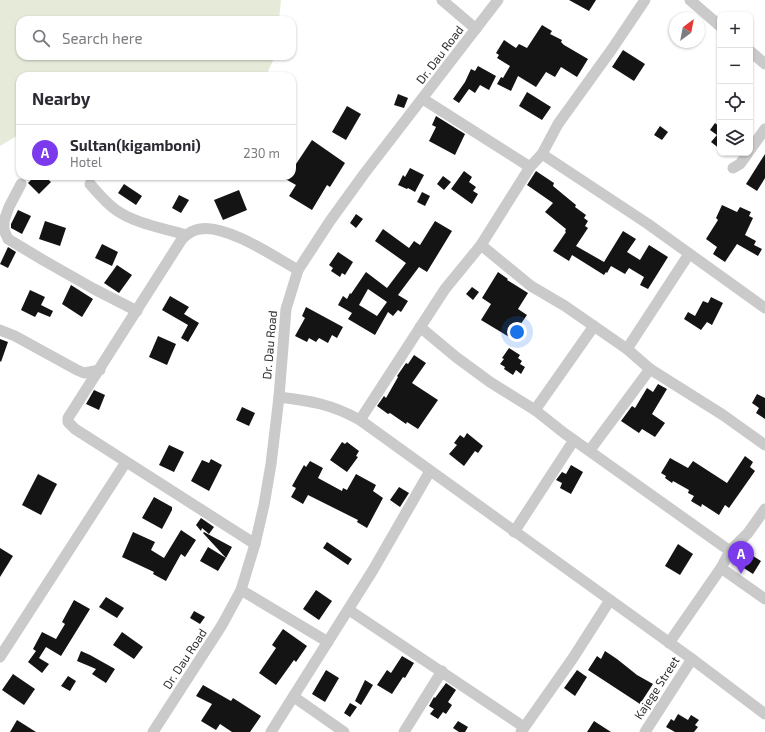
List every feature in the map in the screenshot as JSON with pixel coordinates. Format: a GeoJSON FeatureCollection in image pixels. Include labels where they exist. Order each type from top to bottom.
{"type":"FeatureCollection","features":[{"type":"Feature","properties":{"kind":"street"},"geometry":{"type":"LineString","coordinates":[[442,0],[476,29]]}},
{"type":"Feature","properties":{"kind":"street","name":"Dr. Dau Road"},"geometry":{"type":"LineString","coordinates":[[157,731],[222,625],[241,590],[255,544],[264,505],[271,464],[279,398],[286,309],[298,270],[330,221],[360,180],[498,0]]}},
{"type":"Feature","properties":{"kind":"street"},"geometry":{"type":"LineString","coordinates":[[360,420],[445,289],[481,245],[530,166],[542,154],[558,124],[645,0]]}},
{"type":"Feature","properties":{"kind":"street"},"geometry":{"type":"LineString","coordinates":[[690,0],[717,23]]}},
{"type":"Feature","properties":{"kind":"street"},"geometry":{"type":"LineString","coordinates":[[753,54],[765,64]]}},
{"type":"Feature","properties":{"kind":"street"},"geometry":{"type":"LineString","coordinates":[[423,99],[530,166]]}},
{"type":"Feature","properties":{"kind":"street"},"geometry":{"type":"LineString","coordinates":[[753,146],[765,129]]}},
{"type":"Feature","properties":{"kind":"street"},"geometry":{"type":"LineString","coordinates":[[542,154],[648,224],[765,308]]}},
{"type":"Feature","properties":{"kind":"street"},"geometry":{"type":"LineString","coordinates":[[734,168],[740,164],[746,156]]}},
{"type":"Feature","properties":{"kind":"street"},"geometry":{"type":"LineString","coordinates":[[21,184],[4,220],[4,230],[8,239],[75,278],[137,310]]}},
{"type":"Feature","properties":{"kind":"street"},"geometry":{"type":"LineString","coordinates":[[90,184],[117,211],[143,222],[186,235]]}},
{"type":"Feature","properties":{"kind":"street"},"geometry":{"type":"LineString","coordinates":[[255,544],[75,429],[68,422],[68,418],[100,370],[182,239],[189,232],[201,228],[232,234],[246,240],[298,270]]}},
{"type":"Feature","properties":{"kind":"street"},"geometry":{"type":"LineString","coordinates":[[481,245],[531,286],[565,306],[627,349],[650,368],[723,415],[765,445]]}},
{"type":"Feature","properties":{"kind":"street"},"geometry":{"type":"LineString","coordinates":[[627,349],[689,254]]}},
{"type":"Feature","properties":{"kind":"street"},"geometry":{"type":"LineString","coordinates":[[420,326],[478,374],[535,410],[574,440],[730,551]]}},
{"type":"Feature","properties":{"kind":"street"},"geometry":{"type":"LineString","coordinates":[[535,410],[594,326]]}},
{"type":"Feature","properties":{"kind":"street"},"geometry":{"type":"LineString","coordinates":[[0,330],[15,336],[84,373],[100,370]]}},
{"type":"Feature","properties":{"kind":"street"},"geometry":{"type":"LineString","coordinates":[[590,450],[650,368]]}},
{"type":"Feature","properties":{"kind":"street"},"geometry":{"type":"LineString","coordinates":[[279,398],[304,400],[327,405],[342,410],[360,420],[692,659],[765,714]]}},
{"type":"Feature","properties":{"kind":"street"},"geometry":{"type":"LineString","coordinates":[[514,532],[574,440]]}},
{"type":"Feature","properties":{"kind":"street"},"geometry":{"type":"LineString","coordinates":[[0,657],[126,462]]}},
{"type":"Feature","properties":{"kind":"street"},"geometry":{"type":"LineString","coordinates":[[271,732],[349,610],[430,471]]}},
{"type":"Feature","properties":{"kind":"street"},"geometry":{"type":"LineString","coordinates":[[669,643],[730,551],[748,533],[765,509]]}},
{"type":"Feature","properties":{"kind":"street"},"geometry":{"type":"LineString","coordinates":[[720,568],[765,599]]}},
{"type":"Feature","properties":{"kind":"street"},"geometry":{"type":"LineString","coordinates":[[241,590],[328,642]]}},
{"type":"Feature","properties":{"kind":"street"},"geometry":{"type":"LineString","coordinates":[[349,610],[442,671],[523,730],[573,658],[610,600]]}},
{"type":"Feature","properties":{"kind":"street","name":"Kajege Street"},"geometry":{"type":"LineString","coordinates":[[645,732],[692,659]]}},
{"type":"Feature","properties":{"kind":"street"},"geometry":{"type":"LineString","coordinates":[[404,732],[442,671]]}},
{"type":"Feature","properties":{"kind":"street"},"geometry":{"type":"LineString","coordinates":[[294,697],[344,732]]}},
{"type":"Feature","properties":{"kind":"green space"},"geometry":{"type":"Polygon","coordinates":[[[0,0],[281,0],[279,16],[16,16],[16,60],[273,60],[268,72],[16,72],[16,136],[0,146],[0,0]]]}},
{"type":"Feature","properties":{"kind":"building"},"geometry":{"type":"Polygon","coordinates":[[[569,0],[596,0],[589,11],[569,0]]]}},
{"type":"Feature","properties":{"kind":"building"},"geometry":{"type":"Polygon","coordinates":[[[542,25],[552,31],[550,34],[562,40],[561,42],[564,45],[588,59],[577,77],[561,67],[555,77],[546,72],[536,87],[518,76],[511,91],[497,84],[501,77],[503,78],[510,66],[497,58],[499,55],[496,53],[504,40],[516,48],[519,44],[527,48],[542,25]]]}},
{"type":"Feature","properties":{"kind":"building"},"geometry":{"type":"Polygon","coordinates":[[[623,50],[645,64],[634,81],[612,67],[623,50]]]}},
{"type":"Feature","properties":{"kind":"building"},"geometry":{"type":"Polygon","coordinates":[[[478,66],[496,76],[489,90],[480,85],[475,93],[469,89],[459,103],[453,99],[465,82],[471,69],[475,71],[478,66]]]}},
{"type":"Feature","properties":{"kind":"building"},"geometry":{"type":"Polygon","coordinates":[[[527,92],[551,107],[542,120],[519,106],[527,92]]]}},
{"type":"Feature","properties":{"kind":"building"},"geometry":{"type":"Polygon","coordinates":[[[398,94],[408,98],[404,108],[394,105],[398,94]]]}},
{"type":"Feature","properties":{"kind":"building"},"geometry":{"type":"Polygon","coordinates":[[[347,106],[361,114],[346,140],[332,132],[347,106]]]}},
{"type":"Feature","properties":{"kind":"building"},"geometry":{"type":"Polygon","coordinates":[[[436,116],[465,134],[455,155],[429,141],[436,127],[432,125],[436,116]]]}},
{"type":"Feature","properties":{"kind":"building"},"geometry":{"type":"Polygon","coordinates":[[[715,123],[717,125],[717,135],[710,130],[715,123]]]}},
{"type":"Feature","properties":{"kind":"building"},"geometry":{"type":"Polygon","coordinates":[[[660,126],[668,132],[662,140],[654,135],[660,126]]]}},
{"type":"Feature","properties":{"kind":"building"},"geometry":{"type":"Polygon","coordinates":[[[717,135],[717,147],[711,142],[717,135]]]}},
{"type":"Feature","properties":{"kind":"building"},"geometry":{"type":"Polygon","coordinates":[[[312,140],[345,163],[330,187],[327,185],[312,210],[289,196],[296,185],[287,180],[296,180],[296,164],[312,140]]]}},
{"type":"Feature","properties":{"kind":"building"},"geometry":{"type":"Polygon","coordinates":[[[765,154],[765,178],[757,191],[746,184],[765,154]]]}},
{"type":"Feature","properties":{"kind":"building"},"geometry":{"type":"Polygon","coordinates":[[[410,168],[424,175],[415,192],[398,185],[403,175],[405,177],[410,168]]]}},
{"type":"Feature","properties":{"kind":"building"},"geometry":{"type":"Polygon","coordinates":[[[464,171],[472,177],[469,182],[476,187],[473,191],[478,194],[472,204],[451,189],[464,171]]]}},
{"type":"Feature","properties":{"kind":"building"},"geometry":{"type":"Polygon","coordinates":[[[536,171],[554,183],[553,186],[576,205],[575,207],[586,215],[584,218],[588,221],[585,226],[588,228],[576,246],[604,262],[623,231],[636,239],[627,252],[640,260],[649,245],[668,257],[648,289],[640,285],[644,277],[629,268],[625,274],[611,266],[604,275],[572,255],[569,261],[553,251],[566,232],[566,229],[545,212],[553,203],[527,185],[536,171]]]}},
{"type":"Feature","properties":{"kind":"building"},"geometry":{"type":"Polygon","coordinates":[[[443,176],[451,182],[444,190],[437,184],[443,176]]]}},
{"type":"Feature","properties":{"kind":"building"},"geometry":{"type":"Polygon","coordinates":[[[31,180],[49,180],[51,182],[39,194],[28,183],[31,180]]]}},
{"type":"Feature","properties":{"kind":"building"},"geometry":{"type":"Polygon","coordinates":[[[124,184],[142,196],[136,205],[118,193],[124,184]]]}},
{"type":"Feature","properties":{"kind":"building"},"geometry":{"type":"Polygon","coordinates":[[[239,190],[247,210],[223,220],[214,200],[239,190]]]}},
{"type":"Feature","properties":{"kind":"building"},"geometry":{"type":"Polygon","coordinates":[[[422,192],[430,196],[425,206],[417,202],[422,192]]]}},
{"type":"Feature","properties":{"kind":"building"},"geometry":{"type":"Polygon","coordinates":[[[179,195],[189,200],[181,213],[172,208],[179,195]]]}},
{"type":"Feature","properties":{"kind":"building"},"geometry":{"type":"Polygon","coordinates":[[[722,205],[737,212],[740,207],[751,212],[749,216],[753,218],[745,235],[756,241],[754,245],[762,249],[758,256],[737,244],[725,262],[713,254],[717,247],[706,239],[718,220],[716,218],[722,205]]]}},
{"type":"Feature","properties":{"kind":"building"},"geometry":{"type":"Polygon","coordinates":[[[18,210],[31,216],[22,234],[11,228],[11,224],[18,210]]]}},
{"type":"Feature","properties":{"kind":"building"},"geometry":{"type":"Polygon","coordinates":[[[356,214],[363,219],[356,228],[350,223],[356,214]]]}},
{"type":"Feature","properties":{"kind":"building"},"geometry":{"type":"Polygon","coordinates":[[[45,221],[66,228],[60,246],[39,239],[45,221]]]}},
{"type":"Feature","properties":{"kind":"building"},"geometry":{"type":"Polygon","coordinates":[[[435,221],[452,231],[427,272],[419,267],[398,295],[408,301],[401,312],[398,310],[393,316],[388,312],[375,335],[348,319],[352,313],[338,305],[343,296],[347,299],[366,272],[387,288],[406,263],[375,241],[383,229],[409,248],[414,241],[420,245],[435,221]],[[368,289],[359,305],[377,316],[387,302],[368,289]]]}},
{"type":"Feature","properties":{"kind":"building"},"geometry":{"type":"Polygon","coordinates":[[[102,244],[118,252],[112,266],[95,258],[102,244]]]}},
{"type":"Feature","properties":{"kind":"building"},"geometry":{"type":"Polygon","coordinates":[[[8,247],[16,252],[8,268],[0,264],[8,247]]]}},
{"type":"Feature","properties":{"kind":"building"},"geometry":{"type":"Polygon","coordinates":[[[338,252],[353,262],[345,275],[342,273],[340,277],[331,271],[333,268],[329,265],[338,252]]]}},
{"type":"Feature","properties":{"kind":"building"},"geometry":{"type":"Polygon","coordinates":[[[117,265],[132,275],[119,293],[104,283],[117,265]]]}},
{"type":"Feature","properties":{"kind":"building"},"geometry":{"type":"Polygon","coordinates":[[[498,272],[508,279],[507,280],[528,293],[518,309],[527,315],[511,338],[481,320],[491,304],[482,298],[498,272]]]}},
{"type":"Feature","properties":{"kind":"building"},"geometry":{"type":"Polygon","coordinates":[[[71,285],[93,299],[82,317],[62,304],[71,285]]]}},
{"type":"Feature","properties":{"kind":"building"},"geometry":{"type":"Polygon","coordinates":[[[472,287],[479,292],[473,300],[466,294],[472,287]]]}},
{"type":"Feature","properties":{"kind":"building"},"geometry":{"type":"Polygon","coordinates":[[[30,290],[45,297],[41,305],[53,311],[50,317],[38,312],[35,317],[21,310],[30,290]]]}},
{"type":"Feature","properties":{"kind":"building"},"geometry":{"type":"Polygon","coordinates":[[[170,296],[189,307],[184,314],[199,323],[188,342],[181,338],[188,325],[162,310],[170,296]]]}},
{"type":"Feature","properties":{"kind":"building"},"geometry":{"type":"Polygon","coordinates":[[[711,297],[723,303],[712,325],[707,322],[701,330],[684,319],[688,312],[695,316],[703,301],[708,303],[711,297]]]}},
{"type":"Feature","properties":{"kind":"building"},"geometry":{"type":"Polygon","coordinates":[[[306,307],[343,327],[337,338],[332,335],[328,343],[319,338],[316,342],[309,338],[307,342],[295,336],[305,318],[302,316],[306,307]]]}},
{"type":"Feature","properties":{"kind":"building"},"geometry":{"type":"Polygon","coordinates":[[[158,336],[176,344],[167,365],[149,357],[158,336]]]}},
{"type":"Feature","properties":{"kind":"building"},"geometry":{"type":"Polygon","coordinates":[[[0,339],[8,342],[1,362],[0,361],[0,339]]]}},
{"type":"Feature","properties":{"kind":"building"},"geometry":{"type":"Polygon","coordinates":[[[509,348],[520,355],[518,358],[522,361],[520,364],[525,367],[521,374],[516,370],[513,375],[504,369],[505,367],[500,364],[509,348]]]}},
{"type":"Feature","properties":{"kind":"building"},"geometry":{"type":"Polygon","coordinates":[[[414,355],[426,363],[412,383],[438,400],[418,429],[407,422],[406,424],[390,413],[388,414],[377,406],[384,396],[386,398],[398,377],[397,376],[414,355]]]}},
{"type":"Feature","properties":{"kind":"building"},"geometry":{"type":"Polygon","coordinates":[[[658,384],[667,389],[652,414],[665,423],[655,437],[642,429],[639,433],[621,421],[632,406],[635,408],[647,388],[653,392],[658,384]]]}},
{"type":"Feature","properties":{"kind":"building"},"geometry":{"type":"Polygon","coordinates":[[[94,390],[105,395],[99,410],[86,404],[94,390]]]}},
{"type":"Feature","properties":{"kind":"building"},"geometry":{"type":"Polygon","coordinates":[[[757,394],[765,398],[765,419],[756,413],[759,408],[752,403],[757,394]]]}},
{"type":"Feature","properties":{"kind":"building"},"geometry":{"type":"Polygon","coordinates":[[[242,407],[255,413],[249,426],[236,420],[242,407]]]}},
{"type":"Feature","properties":{"kind":"building"},"geometry":{"type":"Polygon","coordinates":[[[467,433],[483,446],[478,453],[475,451],[464,466],[449,454],[457,445],[454,443],[460,435],[464,438],[467,433]]]}},
{"type":"Feature","properties":{"kind":"building"},"geometry":{"type":"Polygon","coordinates":[[[342,442],[345,444],[347,442],[359,451],[356,456],[358,457],[347,472],[330,460],[342,442]]]}},
{"type":"Feature","properties":{"kind":"building"},"geometry":{"type":"Polygon","coordinates":[[[169,445],[184,452],[174,472],[159,465],[169,445]]]}},
{"type":"Feature","properties":{"kind":"building"},"geometry":{"type":"Polygon","coordinates":[[[745,456],[753,462],[750,467],[755,471],[729,508],[725,505],[719,515],[702,504],[701,507],[691,501],[694,496],[688,493],[689,490],[673,481],[672,483],[661,473],[670,458],[688,468],[693,461],[727,483],[745,456]]]}},
{"type":"Feature","properties":{"kind":"building"},"geometry":{"type":"Polygon","coordinates":[[[211,459],[222,465],[209,491],[191,481],[202,460],[209,463],[211,459]]]}},
{"type":"Feature","properties":{"kind":"building"},"geometry":{"type":"Polygon","coordinates":[[[310,461],[323,468],[318,478],[342,491],[343,488],[347,490],[356,474],[376,485],[373,491],[383,498],[367,528],[357,522],[358,520],[308,495],[303,504],[291,497],[296,488],[292,486],[304,465],[306,467],[310,461]]]}},
{"type":"Feature","properties":{"kind":"building"},"geometry":{"type":"Polygon","coordinates":[[[571,465],[583,472],[571,494],[560,488],[562,483],[556,480],[562,472],[566,474],[571,465]]]}},
{"type":"Feature","properties":{"kind":"building"},"geometry":{"type":"Polygon","coordinates":[[[38,474],[57,484],[41,515],[22,505],[38,474]]]}},
{"type":"Feature","properties":{"kind":"building"},"geometry":{"type":"Polygon","coordinates":[[[399,487],[409,493],[400,507],[390,500],[399,487]]]}},
{"type":"Feature","properties":{"kind":"building"},"geometry":{"type":"Polygon","coordinates":[[[154,497],[172,507],[172,510],[162,529],[142,518],[154,497]]]}},
{"type":"Feature","properties":{"kind":"building"},"geometry":{"type":"Polygon","coordinates":[[[201,518],[214,527],[209,534],[202,528],[201,531],[196,525],[201,518]]]}},
{"type":"Feature","properties":{"kind":"building"},"geometry":{"type":"Polygon","coordinates":[[[181,530],[196,540],[185,557],[181,554],[166,581],[153,574],[154,572],[122,557],[133,532],[155,542],[151,550],[164,558],[181,530]]]}},
{"type":"Feature","properties":{"kind":"building"},"geometry":{"type":"Polygon","coordinates":[[[204,532],[232,547],[226,558],[203,533],[204,532]]]}},
{"type":"Feature","properties":{"kind":"building"},"geometry":{"type":"Polygon","coordinates":[[[327,542],[352,559],[348,565],[323,548],[327,542]]]}},
{"type":"Feature","properties":{"kind":"building"},"geometry":{"type":"Polygon","coordinates":[[[678,544],[693,554],[680,575],[665,566],[678,544]]]}},
{"type":"Feature","properties":{"kind":"building"},"geometry":{"type":"Polygon","coordinates":[[[208,547],[226,558],[218,571],[200,561],[208,547]]]}},
{"type":"Feature","properties":{"kind":"building"},"geometry":{"type":"Polygon","coordinates":[[[0,548],[13,556],[0,577],[0,548]]]}},
{"type":"Feature","properties":{"kind":"building"},"geometry":{"type":"Polygon","coordinates":[[[742,549],[761,561],[753,574],[736,563],[740,557],[736,555],[742,549]]]}},
{"type":"Feature","properties":{"kind":"building"},"geometry":{"type":"Polygon","coordinates":[[[316,590],[332,601],[319,620],[303,609],[316,590]]]}},
{"type":"Feature","properties":{"kind":"building"},"geometry":{"type":"Polygon","coordinates":[[[106,597],[124,608],[117,618],[99,607],[106,597]]]}},
{"type":"Feature","properties":{"kind":"building"},"geometry":{"type":"Polygon","coordinates":[[[74,600],[90,609],[61,656],[46,647],[39,658],[49,664],[42,673],[28,662],[36,651],[33,649],[42,632],[56,639],[65,624],[62,622],[74,600]]]}},
{"type":"Feature","properties":{"kind":"building"},"geometry":{"type":"Polygon","coordinates":[[[194,611],[205,617],[200,624],[190,618],[194,611]]]}},
{"type":"Feature","properties":{"kind":"building"},"geometry":{"type":"Polygon","coordinates":[[[283,629],[307,646],[296,662],[294,660],[276,685],[259,673],[276,648],[272,645],[283,629]]]}},
{"type":"Feature","properties":{"kind":"building"},"geometry":{"type":"Polygon","coordinates":[[[122,632],[143,647],[134,659],[113,645],[122,632]]]}},
{"type":"Feature","properties":{"kind":"building"},"geometry":{"type":"Polygon","coordinates":[[[81,651],[115,669],[106,683],[92,674],[96,669],[77,661],[81,651]]]}},
{"type":"Feature","properties":{"kind":"building"},"geometry":{"type":"Polygon","coordinates":[[[605,651],[637,675],[653,684],[640,704],[588,670],[597,656],[601,659],[605,651]]]}},
{"type":"Feature","properties":{"kind":"building"},"geometry":{"type":"Polygon","coordinates":[[[402,656],[414,663],[405,678],[403,677],[392,694],[377,685],[387,670],[391,673],[402,656]]]}},
{"type":"Feature","properties":{"kind":"building"},"geometry":{"type":"Polygon","coordinates":[[[326,670],[339,678],[325,702],[312,694],[326,670]]]}},
{"type":"Feature","properties":{"kind":"building"},"geometry":{"type":"Polygon","coordinates":[[[577,670],[587,677],[575,696],[564,688],[577,670]]]}},
{"type":"Feature","properties":{"kind":"building"},"geometry":{"type":"Polygon","coordinates":[[[13,674],[35,689],[24,705],[2,690],[13,674]]]}},
{"type":"Feature","properties":{"kind":"building"},"geometry":{"type":"Polygon","coordinates":[[[68,676],[76,681],[70,691],[61,686],[68,676]]]}},
{"type":"Feature","properties":{"kind":"building"},"geometry":{"type":"Polygon","coordinates":[[[365,680],[373,685],[361,705],[355,701],[365,680]]]}},
{"type":"Feature","properties":{"kind":"building"},"geometry":{"type":"Polygon","coordinates":[[[446,683],[456,690],[448,702],[452,705],[446,714],[443,712],[438,719],[430,714],[434,709],[429,706],[434,697],[435,698],[446,683]]]}},
{"type":"Feature","properties":{"kind":"building"},"geometry":{"type":"Polygon","coordinates":[[[203,685],[231,701],[233,698],[261,716],[250,732],[232,732],[220,724],[216,730],[201,721],[212,704],[196,696],[203,685]]]}},
{"type":"Feature","properties":{"kind":"building"},"geometry":{"type":"Polygon","coordinates":[[[350,703],[357,707],[350,717],[344,713],[350,703]]]}},
{"type":"Feature","properties":{"kind":"building"},"geometry":{"type":"Polygon","coordinates":[[[678,714],[688,720],[691,715],[699,720],[695,725],[698,727],[694,732],[675,732],[666,727],[671,719],[674,721],[678,714]]]}},
{"type":"Feature","properties":{"kind":"building"},"geometry":{"type":"Polygon","coordinates":[[[17,720],[36,732],[10,732],[17,720]]]}},
{"type":"Feature","properties":{"kind":"building"},"geometry":{"type":"Polygon","coordinates":[[[458,721],[468,727],[465,732],[459,732],[453,728],[458,721]]]}},
{"type":"Feature","properties":{"kind":"building"},"geometry":{"type":"Polygon","coordinates":[[[594,721],[611,732],[587,732],[594,721]]]}},
{"type":"Feature","properties":{"kind":"place","name":"Sultan(kigamboni)"},"geometry":{"type":"Point","coordinates":[741,574]}}]}
